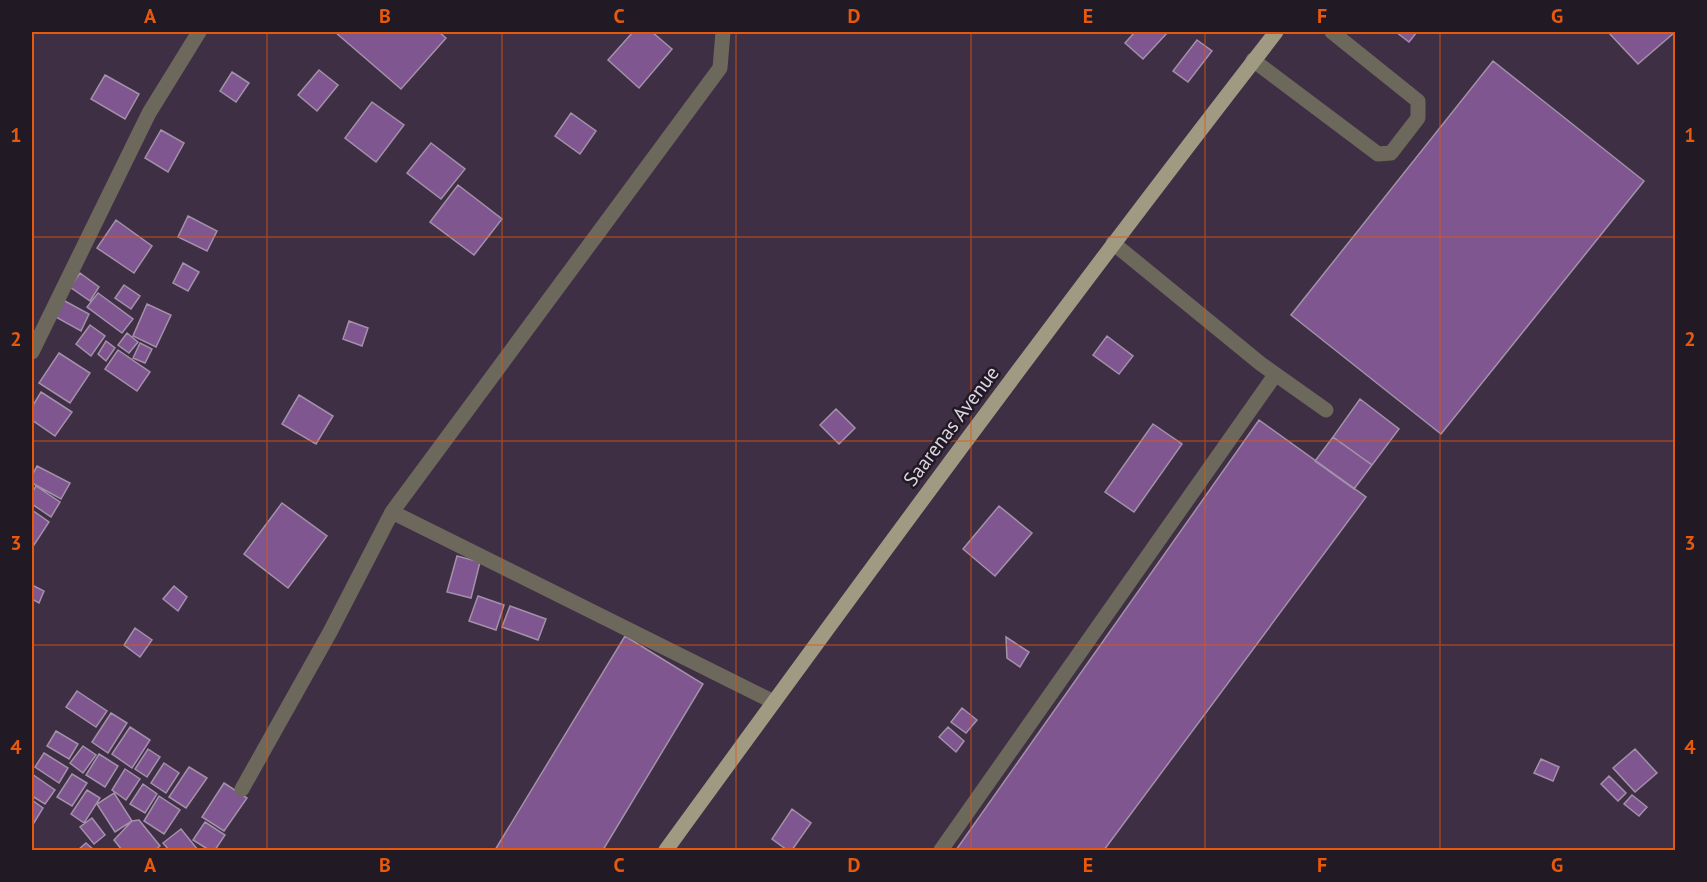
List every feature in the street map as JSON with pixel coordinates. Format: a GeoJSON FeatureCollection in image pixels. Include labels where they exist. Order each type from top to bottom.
{"type":"FeatureCollection","features":[{"type":"Feature","properties":{"kind":"main road","name":"Saarenas Avenue"},"geometry":{"type":"LineString","coordinates":[[666,850],[1113,243],[1276,32]]}},
{"type":"Feature","properties":{"kind":"street"},"geometry":{"type":"LineString","coordinates":[[32,352],[149,113],[199,32]]}},
{"type":"Feature","properties":{"kind":"street"},"geometry":{"type":"LineString","coordinates":[[242,789],[330,632],[392,512],[720,68],[723,32]]}},
{"type":"Feature","properties":{"kind":"street"},"geometry":{"type":"LineString","coordinates":[[1253,60],[1378,154],[1392,153],[1418,118],[1418,101],[1332,32]]}},
{"type":"Feature","properties":{"kind":"street"},"geometry":{"type":"LineString","coordinates":[[1113,243],[1275,375],[1326,410]]}},
{"type":"Feature","properties":{"kind":"street"},"geometry":{"type":"LineString","coordinates":[[941,850],[1275,375]]}},
{"type":"Feature","properties":{"kind":"street"},"geometry":{"type":"LineString","coordinates":[[392,512],[774,702]]}},
{"type":"Feature","properties":{"kind":"building"},"geometry":{"type":"Polygon","coordinates":[[[335,32],[439,32],[446,38],[401,89],[335,32]]]}},
{"type":"Feature","properties":{"kind":"building"},"geometry":{"type":"Polygon","coordinates":[[[633,32],[652,32],[672,49],[639,88],[608,60],[633,32]]]}},
{"type":"Feature","properties":{"kind":"building"},"geometry":{"type":"Polygon","coordinates":[[[1135,32],[1168,32],[1143,59],[1125,43],[1135,32]]]}},
{"type":"Feature","properties":{"kind":"building"},"geometry":{"type":"Polygon","coordinates":[[[1396,32],[1417,32],[1409,42],[1396,32]]]}},
{"type":"Feature","properties":{"kind":"building"},"geometry":{"type":"Polygon","coordinates":[[[1608,32],[1675,32],[1638,64],[1608,32]]]}},
{"type":"Feature","properties":{"kind":"building"},"geometry":{"type":"Polygon","coordinates":[[[1197,40],[1212,51],[1188,82],[1173,71],[1197,40]]]}},
{"type":"Feature","properties":{"kind":"building"},"geometry":{"type":"Polygon","coordinates":[[[1493,61],[1644,181],[1441,434],[1291,315],[1493,61]]]}},
{"type":"Feature","properties":{"kind":"building"},"geometry":{"type":"Polygon","coordinates":[[[319,70],[338,85],[317,111],[298,95],[319,70]]]}},
{"type":"Feature","properties":{"kind":"building"},"geometry":{"type":"Polygon","coordinates":[[[232,72],[249,83],[236,102],[220,91],[232,72]]]}},
{"type":"Feature","properties":{"kind":"building"},"geometry":{"type":"Polygon","coordinates":[[[105,75],[139,94],[125,119],[91,99],[105,75]]]}},
{"type":"Feature","properties":{"kind":"building"},"geometry":{"type":"Polygon","coordinates":[[[372,102],[404,125],[376,162],[345,138],[372,102]]]}},
{"type":"Feature","properties":{"kind":"building"},"geometry":{"type":"Polygon","coordinates":[[[571,113],[596,131],[580,154],[555,136],[571,113]]]}},
{"type":"Feature","properties":{"kind":"building"},"geometry":{"type":"Polygon","coordinates":[[[161,130],[184,143],[168,172],[145,158],[161,130]]]}},
{"type":"Feature","properties":{"kind":"building"},"geometry":{"type":"Polygon","coordinates":[[[431,143],[465,169],[441,199],[407,173],[431,143]]]}},
{"type":"Feature","properties":{"kind":"building"},"geometry":{"type":"Polygon","coordinates":[[[458,185],[502,219],[474,255],[430,222],[458,185]]]}},
{"type":"Feature","properties":{"kind":"building"},"geometry":{"type":"Polygon","coordinates":[[[188,216],[217,231],[207,251],[178,237],[188,216]]]}},
{"type":"Feature","properties":{"kind":"building"},"geometry":{"type":"Polygon","coordinates":[[[116,220],[152,246],[134,273],[97,248],[116,220]]]}},
{"type":"Feature","properties":{"kind":"building"},"geometry":{"type":"Polygon","coordinates":[[[183,263],[199,272],[188,291],[173,283],[183,263]]]}},
{"type":"Feature","properties":{"kind":"building"},"geometry":{"type":"Polygon","coordinates":[[[80,273],[99,287],[90,301],[70,287],[80,273]]]}},
{"type":"Feature","properties":{"kind":"building"},"geometry":{"type":"Polygon","coordinates":[[[124,285],[140,296],[131,309],[115,298],[124,285]]]}},
{"type":"Feature","properties":{"kind":"building"},"geometry":{"type":"Polygon","coordinates":[[[98,293],[133,319],[122,333],[87,307],[98,293]]]}},
{"type":"Feature","properties":{"kind":"building"},"geometry":{"type":"Polygon","coordinates":[[[63,300],[89,314],[81,331],[54,316],[63,300]]]}},
{"type":"Feature","properties":{"kind":"building"},"geometry":{"type":"Polygon","coordinates":[[[147,304],[171,315],[156,347],[133,336],[147,304]]]}},
{"type":"Feature","properties":{"kind":"building"},"geometry":{"type":"Polygon","coordinates":[[[349,321],[368,328],[362,346],[343,339],[349,321]]]}},
{"type":"Feature","properties":{"kind":"building"},"geometry":{"type":"Polygon","coordinates":[[[90,325],[105,336],[91,356],[76,344],[90,325]]]}},
{"type":"Feature","properties":{"kind":"building"},"geometry":{"type":"Polygon","coordinates":[[[127,333],[138,342],[129,353],[118,345],[127,333]]]}},
{"type":"Feature","properties":{"kind":"building"},"geometry":{"type":"Polygon","coordinates":[[[1107,336],[1133,356],[1119,374],[1093,355],[1107,336]]]}},
{"type":"Feature","properties":{"kind":"building"},"geometry":{"type":"Polygon","coordinates":[[[106,341],[115,348],[106,361],[98,354],[106,341]]]}},
{"type":"Feature","properties":{"kind":"building"},"geometry":{"type":"Polygon","coordinates":[[[140,343],[152,349],[145,363],[133,358],[140,343]]]}},
{"type":"Feature","properties":{"kind":"building"},"geometry":{"type":"Polygon","coordinates":[[[118,350],[150,372],[137,391],[105,369],[118,350]]]}},
{"type":"Feature","properties":{"kind":"building"},"geometry":{"type":"Polygon","coordinates":[[[59,353],[90,373],[70,403],[39,383],[59,353]]]}},
{"type":"Feature","properties":{"kind":"building"},"geometry":{"type":"Polygon","coordinates":[[[41,392],[72,412],[55,436],[32,420],[32,407],[41,392]]]}},
{"type":"Feature","properties":{"kind":"building"},"geometry":{"type":"Polygon","coordinates":[[[299,395],[333,416],[316,444],[282,424],[299,395]]]}},
{"type":"Feature","properties":{"kind":"building"},"geometry":{"type":"Polygon","coordinates":[[[1360,399],[1399,429],[1372,465],[1333,437],[1360,399]]]}},
{"type":"Feature","properties":{"kind":"building"},"geometry":{"type":"Polygon","coordinates":[[[836,409],[855,428],[839,444],[820,425],[836,409]]]}},
{"type":"Feature","properties":{"kind":"building"},"geometry":{"type":"Polygon","coordinates":[[[1259,420],[1366,497],[1104,850],[956,850],[1259,420]]]}},
{"type":"Feature","properties":{"kind":"building"},"geometry":{"type":"Polygon","coordinates":[[[1153,424],[1182,444],[1134,512],[1105,492],[1153,424]]]}},
{"type":"Feature","properties":{"kind":"building"},"geometry":{"type":"Polygon","coordinates":[[[1333,437],[1372,465],[1354,489],[1315,461],[1333,437]]]}},
{"type":"Feature","properties":{"kind":"building"},"geometry":{"type":"Polygon","coordinates":[[[37,466],[70,483],[61,499],[32,483],[32,476],[37,466]]]}},
{"type":"Feature","properties":{"kind":"building"},"geometry":{"type":"Polygon","coordinates":[[[36,486],[60,502],[51,517],[32,504],[32,493],[36,486]]]}},
{"type":"Feature","properties":{"kind":"building"},"geometry":{"type":"Polygon","coordinates":[[[282,503],[327,536],[288,588],[244,554],[282,503]]]}},
{"type":"Feature","properties":{"kind":"building"},"geometry":{"type":"Polygon","coordinates":[[[999,506],[1032,533],[995,576],[963,549],[999,506]]]}},
{"type":"Feature","properties":{"kind":"building"},"geometry":{"type":"Polygon","coordinates":[[[32,510],[49,522],[32,548],[32,510]]]}},
{"type":"Feature","properties":{"kind":"building"},"geometry":{"type":"Polygon","coordinates":[[[457,556],[480,562],[471,598],[447,592],[457,556]]]}},
{"type":"Feature","properties":{"kind":"building"},"geometry":{"type":"Polygon","coordinates":[[[32,585],[44,591],[39,603],[32,599],[32,585]]]}},
{"type":"Feature","properties":{"kind":"building"},"geometry":{"type":"Polygon","coordinates":[[[174,586],[187,597],[178,611],[163,599],[174,586]]]}},
{"type":"Feature","properties":{"kind":"building"},"geometry":{"type":"Polygon","coordinates":[[[478,596],[504,605],[496,630],[469,621],[478,596]]]}},
{"type":"Feature","properties":{"kind":"building"},"geometry":{"type":"Polygon","coordinates":[[[510,606],[546,619],[538,640],[502,627],[510,606]]]}},
{"type":"Feature","properties":{"kind":"building"},"geometry":{"type":"Polygon","coordinates":[[[135,628],[152,640],[140,657],[124,645],[135,628]]]}},
{"type":"Feature","properties":{"kind":"building"},"geometry":{"type":"Polygon","coordinates":[[[625,636],[703,684],[603,850],[495,850],[625,636]]]}},
{"type":"Feature","properties":{"kind":"building"},"geometry":{"type":"Polygon","coordinates":[[[1006,637],[1029,652],[1020,667],[1007,658],[1006,637]]]}},
{"type":"Feature","properties":{"kind":"building"},"geometry":{"type":"Polygon","coordinates":[[[77,691],[107,711],[96,727],[66,707],[77,691]]]}},
{"type":"Feature","properties":{"kind":"building"},"geometry":{"type":"Polygon","coordinates":[[[962,708],[977,720],[966,733],[951,722],[962,708]]]}},
{"type":"Feature","properties":{"kind":"building"},"geometry":{"type":"Polygon","coordinates":[[[111,713],[127,723],[108,753],[92,742],[111,713]]]}},
{"type":"Feature","properties":{"kind":"building"},"geometry":{"type":"Polygon","coordinates":[[[130,727],[150,740],[132,768],[112,754],[130,727]]]}},
{"type":"Feature","properties":{"kind":"building"},"geometry":{"type":"Polygon","coordinates":[[[948,727],[964,741],[956,752],[939,737],[948,727]]]}},
{"type":"Feature","properties":{"kind":"building"},"geometry":{"type":"Polygon","coordinates":[[[56,731],[78,744],[69,759],[47,746],[56,731]]]}},
{"type":"Feature","properties":{"kind":"building"},"geometry":{"type":"Polygon","coordinates":[[[83,746],[96,755],[83,773],[70,763],[83,746]]]}},
{"type":"Feature","properties":{"kind":"building"},"geometry":{"type":"Polygon","coordinates":[[[148,749],[160,757],[147,777],[135,769],[148,749]]]}},
{"type":"Feature","properties":{"kind":"building"},"geometry":{"type":"Polygon","coordinates":[[[1635,749],[1657,773],[1635,792],[1613,768],[1635,749]]]}},
{"type":"Feature","properties":{"kind":"building"},"geometry":{"type":"Polygon","coordinates":[[[44,753],[68,768],[59,783],[35,767],[44,753]]]}},
{"type":"Feature","properties":{"kind":"building"},"geometry":{"type":"Polygon","coordinates":[[[99,754],[118,766],[105,787],[86,775],[99,754]]]}},
{"type":"Feature","properties":{"kind":"building"},"geometry":{"type":"Polygon","coordinates":[[[1541,759],[1559,767],[1553,781],[1534,773],[1541,759]]]}},
{"type":"Feature","properties":{"kind":"building"},"geometry":{"type":"Polygon","coordinates":[[[164,763],[179,773],[166,793],[151,783],[164,763]]]}},
{"type":"Feature","properties":{"kind":"building"},"geometry":{"type":"Polygon","coordinates":[[[189,767],[207,778],[186,808],[169,797],[189,767]]]}},
{"type":"Feature","properties":{"kind":"building"},"geometry":{"type":"Polygon","coordinates":[[[125,769],[140,779],[126,800],[112,790],[125,769]]]}},
{"type":"Feature","properties":{"kind":"building"},"geometry":{"type":"Polygon","coordinates":[[[32,774],[55,790],[45,804],[32,796],[32,774]]]}},
{"type":"Feature","properties":{"kind":"building"},"geometry":{"type":"Polygon","coordinates":[[[72,774],[87,783],[72,806],[57,797],[72,774]]]}},
{"type":"Feature","properties":{"kind":"building"},"geometry":{"type":"Polygon","coordinates":[[[1609,776],[1626,793],[1618,801],[1601,784],[1609,776]]]}},
{"type":"Feature","properties":{"kind":"building"},"geometry":{"type":"Polygon","coordinates":[[[224,783],[247,798],[224,831],[202,817],[224,783]]]}},
{"type":"Feature","properties":{"kind":"building"},"geometry":{"type":"Polygon","coordinates":[[[143,784],[157,794],[145,813],[130,804],[143,784]]]}},
{"type":"Feature","properties":{"kind":"building"},"geometry":{"type":"Polygon","coordinates":[[[87,790],[100,798],[84,823],[71,814],[87,790]]]}},
{"type":"Feature","properties":{"kind":"building"},"geometry":{"type":"Polygon","coordinates":[[[114,793],[132,821],[115,832],[97,804],[114,793]]]}},
{"type":"Feature","properties":{"kind":"building"},"geometry":{"type":"Polygon","coordinates":[[[1632,795],[1647,807],[1639,816],[1624,804],[1632,795]]]}},
{"type":"Feature","properties":{"kind":"building"},"geometry":{"type":"Polygon","coordinates":[[[159,796],[180,810],[164,834],[144,821],[159,796]]]}},
{"type":"Feature","properties":{"kind":"building"},"geometry":{"type":"Polygon","coordinates":[[[32,800],[43,808],[32,826],[32,800]]]}},
{"type":"Feature","properties":{"kind":"building"},"geometry":{"type":"Polygon","coordinates":[[[792,809],[811,823],[792,850],[787,850],[772,839],[792,809]]]}},
{"type":"Feature","properties":{"kind":"building"},"geometry":{"type":"Polygon","coordinates":[[[92,818],[105,835],[94,844],[80,827],[92,818]]]}},
{"type":"Feature","properties":{"kind":"building"},"geometry":{"type":"Polygon","coordinates":[[[139,820],[160,846],[155,850],[122,850],[114,840],[132,821],[139,820]]]}},
{"type":"Feature","properties":{"kind":"building"},"geometry":{"type":"Polygon","coordinates":[[[205,822],[225,835],[215,850],[209,850],[193,840],[205,822]]]}},
{"type":"Feature","properties":{"kind":"building"},"geometry":{"type":"Polygon","coordinates":[[[181,829],[198,850],[169,850],[163,843],[181,829]]]}},
{"type":"Feature","properties":{"kind":"building"},"geometry":{"type":"Polygon","coordinates":[[[86,843],[94,850],[78,850],[86,843]]]}}]}
